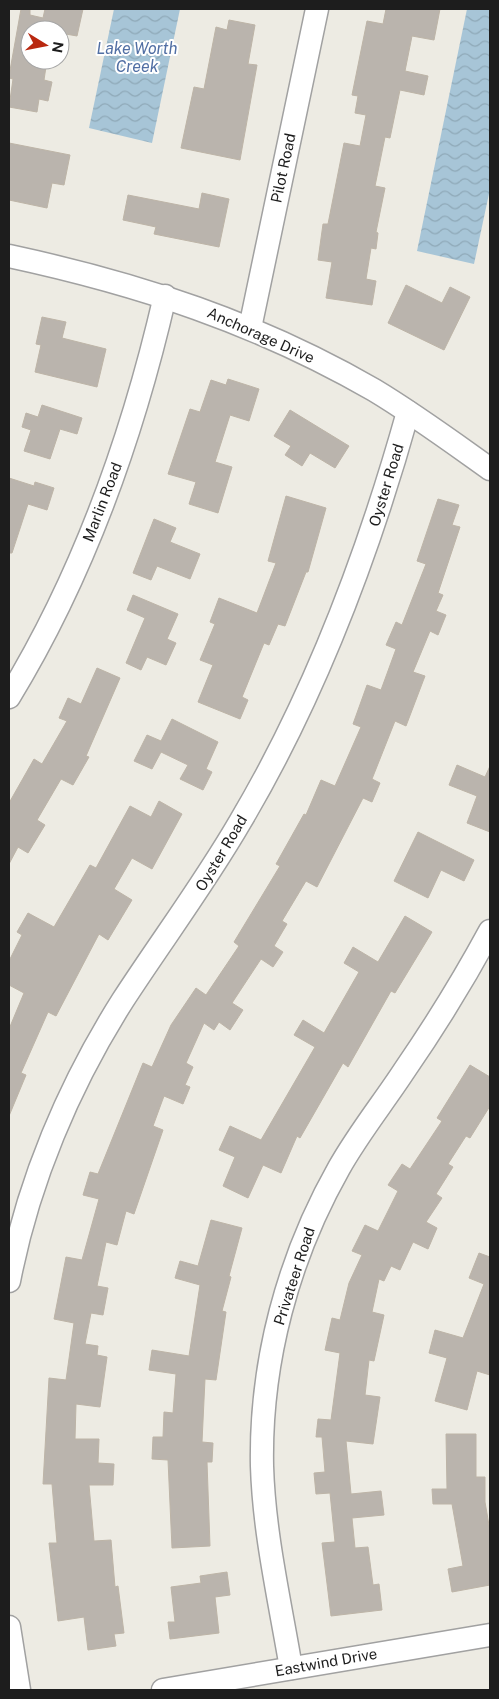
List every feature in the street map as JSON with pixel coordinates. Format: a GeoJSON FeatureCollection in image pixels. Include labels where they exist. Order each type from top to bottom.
{"type":"FeatureCollection","features":[{"type":"Feature","properties":{"kind":"street","name":"Pilot Road"},"geometry":{"type":"LineString","coordinates":[[250,328],[317,9]]}},
{"type":"Feature","properties":{"kind":"street","name":"Anchorage Drive"},"geometry":{"type":"LineString","coordinates":[[9,256],[80,271],[166,296],[250,328],[313,358],[408,412],[490,469]]}},
{"type":"Feature","properties":{"kind":"street","name":"Marlin Road"},"geometry":{"type":"LineString","coordinates":[[9,697],[56,610],[84,549],[113,477],[137,404],[166,296]]}},
{"type":"Feature","properties":{"kind":"street","name":"Oyster Road"},"geometry":{"type":"LineString","coordinates":[[9,1281],[20,1234],[38,1176],[59,1120],[92,1053],[123,1001],[197,892],[241,821],[282,747],[318,671],[350,594],[379,512],[408,412]]}},
{"type":"Feature","properties":{"kind":"street","name":"Privateer Road"},"geometry":{"type":"LineString","coordinates":[[291,1668],[267,1522],[262,1466],[264,1411],[278,1319],[307,1232],[340,1165],[421,1047],[490,931]]}},
{"type":"Feature","properties":{"kind":"street"},"geometry":{"type":"LineString","coordinates":[[9,1627],[19,1690]]}},
{"type":"Feature","properties":{"kind":"street","name":"Eastwind Drive"},"geometry":{"type":"LineString","coordinates":[[163,1690],[490,1634]]}},
{"type":"Feature","properties":{"kind":"water","name":"Lake Worth Creek"},"geometry":{"type":"Polygon","coordinates":[[[114,9],[180,9],[152,143],[89,128],[114,9]]]}},
{"type":"Feature","properties":{"kind":"water"},"geometry":{"type":"Polygon","coordinates":[[[467,9],[490,9],[490,189],[474,264],[417,251],[467,9]]]}},
{"type":"Feature","properties":{"kind":"building"},"geometry":{"type":"Polygon","coordinates":[[[21,9],[30,9],[30,15],[43,18],[45,9],[83,9],[77,36],[70,35],[70,20],[20,20],[20,70],[46,70],[44,80],[52,82],[48,101],[39,99],[37,112],[9,107],[13,79],[9,78],[21,9]]]}},
{"type":"Feature","properties":{"kind":"building"},"geometry":{"type":"Polygon","coordinates":[[[386,9],[440,9],[434,40],[412,36],[405,71],[428,76],[424,95],[400,90],[390,138],[385,137],[375,186],[385,188],[376,232],[378,233],[376,249],[371,248],[366,279],[376,281],[372,305],[326,298],[332,262],[318,260],[323,224],[328,224],[344,143],[360,146],[366,115],[355,113],[358,96],[352,95],[367,21],[383,24],[386,9]]]}},
{"type":"Feature","properties":{"kind":"building"},"geometry":{"type":"Polygon","coordinates":[[[229,20],[255,25],[248,64],[257,65],[240,160],[181,148],[194,87],[204,89],[216,27],[227,30],[229,20]]]}},
{"type":"Feature","properties":{"kind":"building"},"geometry":{"type":"Polygon","coordinates":[[[9,143],[70,155],[64,185],[52,183],[47,208],[9,200],[9,143]]]}},
{"type":"Feature","properties":{"kind":"building"},"geometry":{"type":"Polygon","coordinates":[[[202,193],[229,199],[219,247],[154,234],[156,227],[123,220],[128,195],[199,209],[202,193]]]}},
{"type":"Feature","properties":{"kind":"building"},"geometry":{"type":"Polygon","coordinates":[[[406,285],[442,303],[450,287],[470,297],[444,350],[388,323],[406,285]]]}},
{"type":"Feature","properties":{"kind":"building"},"geometry":{"type":"Polygon","coordinates":[[[42,317],[66,322],[62,338],[106,349],[97,387],[35,372],[41,345],[36,344],[42,317]]]}},
{"type":"Feature","properties":{"kind":"building"},"geometry":{"type":"Polygon","coordinates":[[[228,379],[259,389],[249,421],[230,415],[215,462],[232,467],[218,513],[189,504],[196,482],[168,474],[190,409],[200,412],[211,380],[226,385],[228,379]]]}},
{"type":"Feature","properties":{"kind":"building"},"geometry":{"type":"Polygon","coordinates":[[[42,405],[82,418],[77,434],[60,429],[50,459],[24,451],[31,430],[22,427],[26,413],[38,417],[42,405]]]}},
{"type":"Feature","properties":{"kind":"building"},"geometry":{"type":"Polygon","coordinates":[[[290,410],[349,446],[335,468],[310,453],[302,466],[285,455],[291,446],[274,436],[290,410]]]}},
{"type":"Feature","properties":{"kind":"building"},"geometry":{"type":"Polygon","coordinates":[[[9,478],[34,486],[35,482],[54,488],[47,510],[28,504],[12,553],[9,553],[9,478]]]}},
{"type":"Feature","properties":{"kind":"building"},"geometry":{"type":"Polygon","coordinates":[[[286,496],[326,508],[308,572],[306,572],[285,626],[278,624],[269,645],[264,643],[242,697],[248,700],[240,719],[198,702],[213,665],[200,660],[215,624],[210,622],[219,598],[257,613],[276,563],[268,561],[286,496]]]}},
{"type":"Feature","properties":{"kind":"building"},"geometry":{"type":"Polygon","coordinates":[[[438,499],[459,505],[452,525],[460,527],[438,593],[443,595],[436,611],[446,615],[438,635],[430,631],[413,672],[425,676],[406,726],[395,721],[372,779],[380,783],[372,802],[363,798],[317,887],[306,881],[282,921],[287,924],[274,946],[283,952],[273,967],[261,959],[232,1003],[243,1010],[230,1030],[219,1022],[214,1030],[204,1023],[186,1063],[193,1067],[185,1085],[190,1087],[183,1104],[164,1096],[153,1126],[163,1130],[134,1214],[126,1211],[117,1245],[106,1242],[97,1286],[108,1288],[103,1315],[91,1313],[85,1344],[98,1346],[97,1355],[107,1357],[100,1407],[76,1404],[75,1439],[99,1439],[98,1463],[114,1464],[113,1485],[89,1485],[94,1541],[111,1540],[115,1587],[118,1586],[124,1633],[114,1634],[116,1646],[88,1650],[84,1617],[58,1621],[49,1543],[57,1543],[52,1484],[43,1484],[49,1378],[66,1380],[74,1323],[54,1319],[66,1257],[82,1260],[99,1199],[83,1195],[90,1172],[98,1174],[143,1063],[152,1067],[171,1025],[196,988],[206,995],[239,946],[234,942],[280,866],[276,864],[304,814],[306,815],[321,780],[335,786],[361,727],[353,724],[367,685],[381,690],[396,649],[386,645],[396,622],[402,625],[426,564],[417,561],[438,499]]]}},
{"type":"Feature","properties":{"kind":"building"},"geometry":{"type":"Polygon","coordinates":[[[154,519],[176,528],[170,542],[200,554],[190,579],[157,566],[151,580],[133,573],[154,519]]]}},
{"type":"Feature","properties":{"kind":"building"},"geometry":{"type":"Polygon","coordinates":[[[133,595],[178,614],[167,639],[176,643],[166,665],[147,657],[141,670],[126,663],[145,618],[127,610],[133,595]]]}},
{"type":"Feature","properties":{"kind":"building"},"geometry":{"type":"Polygon","coordinates":[[[97,668],[120,678],[86,756],[89,757],[73,785],[61,779],[37,820],[45,825],[28,853],[18,847],[9,864],[9,803],[34,759],[42,764],[67,721],[59,718],[68,698],[81,704],[97,668]]]}},
{"type":"Feature","properties":{"kind":"building"},"geometry":{"type":"Polygon","coordinates":[[[172,719],[218,742],[206,769],[212,772],[203,790],[180,779],[188,765],[161,752],[152,769],[134,761],[147,735],[161,741],[172,719]]]}},
{"type":"Feature","properties":{"kind":"building"},"geometry":{"type":"Polygon","coordinates":[[[457,765],[485,777],[490,766],[490,832],[467,823],[477,796],[449,785],[457,765]]]}},
{"type":"Feature","properties":{"kind":"building"},"geometry":{"type":"Polygon","coordinates":[[[159,801],[182,814],[152,869],[132,858],[114,889],[132,900],[108,940],[99,934],[56,1016],[48,1012],[21,1073],[26,1075],[9,1116],[9,1029],[24,993],[9,985],[9,961],[22,935],[17,932],[28,913],[54,927],[90,865],[96,868],[130,806],[151,817],[159,801]]]}},
{"type":"Feature","properties":{"kind":"building"},"geometry":{"type":"Polygon","coordinates":[[[418,832],[474,860],[464,881],[441,870],[428,898],[394,881],[418,832]]]}},
{"type":"Feature","properties":{"kind":"building"},"geometry":{"type":"Polygon","coordinates":[[[405,916],[432,932],[395,993],[391,991],[348,1067],[343,1063],[300,1138],[297,1136],[281,1173],[263,1165],[248,1198],[223,1186],[235,1157],[219,1150],[230,1126],[261,1140],[315,1047],[294,1035],[303,1020],[324,1033],[359,972],[344,963],[353,947],[378,962],[405,916]]]}},
{"type":"Feature","properties":{"kind":"building"},"geometry":{"type":"Polygon","coordinates":[[[470,1065],[490,1077],[490,1106],[470,1138],[466,1136],[448,1164],[453,1167],[436,1194],[442,1198],[426,1222],[437,1228],[428,1249],[413,1242],[400,1270],[391,1266],[384,1281],[379,1279],[372,1312],[384,1315],[374,1361],[369,1360],[365,1395],[380,1397],[373,1444],[346,1441],[351,1494],[381,1491],[384,1515],[352,1518],[355,1548],[368,1547],[373,1585],[379,1584],[382,1610],[331,1616],[322,1543],[335,1542],[330,1493],[316,1494],[314,1473],[325,1472],[322,1437],[316,1437],[318,1419],[331,1420],[340,1353],[325,1350],[332,1318],[340,1320],[349,1283],[362,1255],[352,1251],[365,1225],[378,1231],[398,1191],[388,1185],[402,1164],[410,1169],[442,1121],[437,1118],[470,1065]]]}},
{"type":"Feature","properties":{"kind":"building"},"geometry":{"type":"Polygon","coordinates":[[[211,1220],[242,1228],[222,1311],[226,1312],[216,1380],[205,1379],[202,1442],[213,1443],[212,1462],[207,1462],[210,1546],[172,1548],[168,1460],[152,1459],[153,1437],[163,1437],[164,1412],[173,1413],[176,1374],[149,1370],[152,1350],[189,1356],[200,1285],[175,1278],[180,1261],[198,1266],[211,1220]]]}},
{"type":"Feature","properties":{"kind":"building"},"geometry":{"type":"Polygon","coordinates":[[[479,1253],[490,1257],[490,1375],[477,1371],[467,1410],[435,1401],[447,1358],[429,1353],[435,1330],[463,1338],[484,1284],[469,1278],[479,1253]]]}},
{"type":"Feature","properties":{"kind":"building"},"geometry":{"type":"Polygon","coordinates":[[[446,1434],[476,1434],[476,1477],[485,1477],[485,1502],[490,1531],[490,1585],[452,1592],[448,1569],[463,1566],[452,1504],[433,1504],[432,1489],[447,1489],[446,1434]]]}},
{"type":"Feature","properties":{"kind":"building"},"geometry":{"type":"Polygon","coordinates":[[[227,1572],[230,1595],[215,1597],[219,1633],[170,1639],[168,1622],[175,1622],[171,1587],[201,1583],[200,1576],[227,1572]]]}}]}
